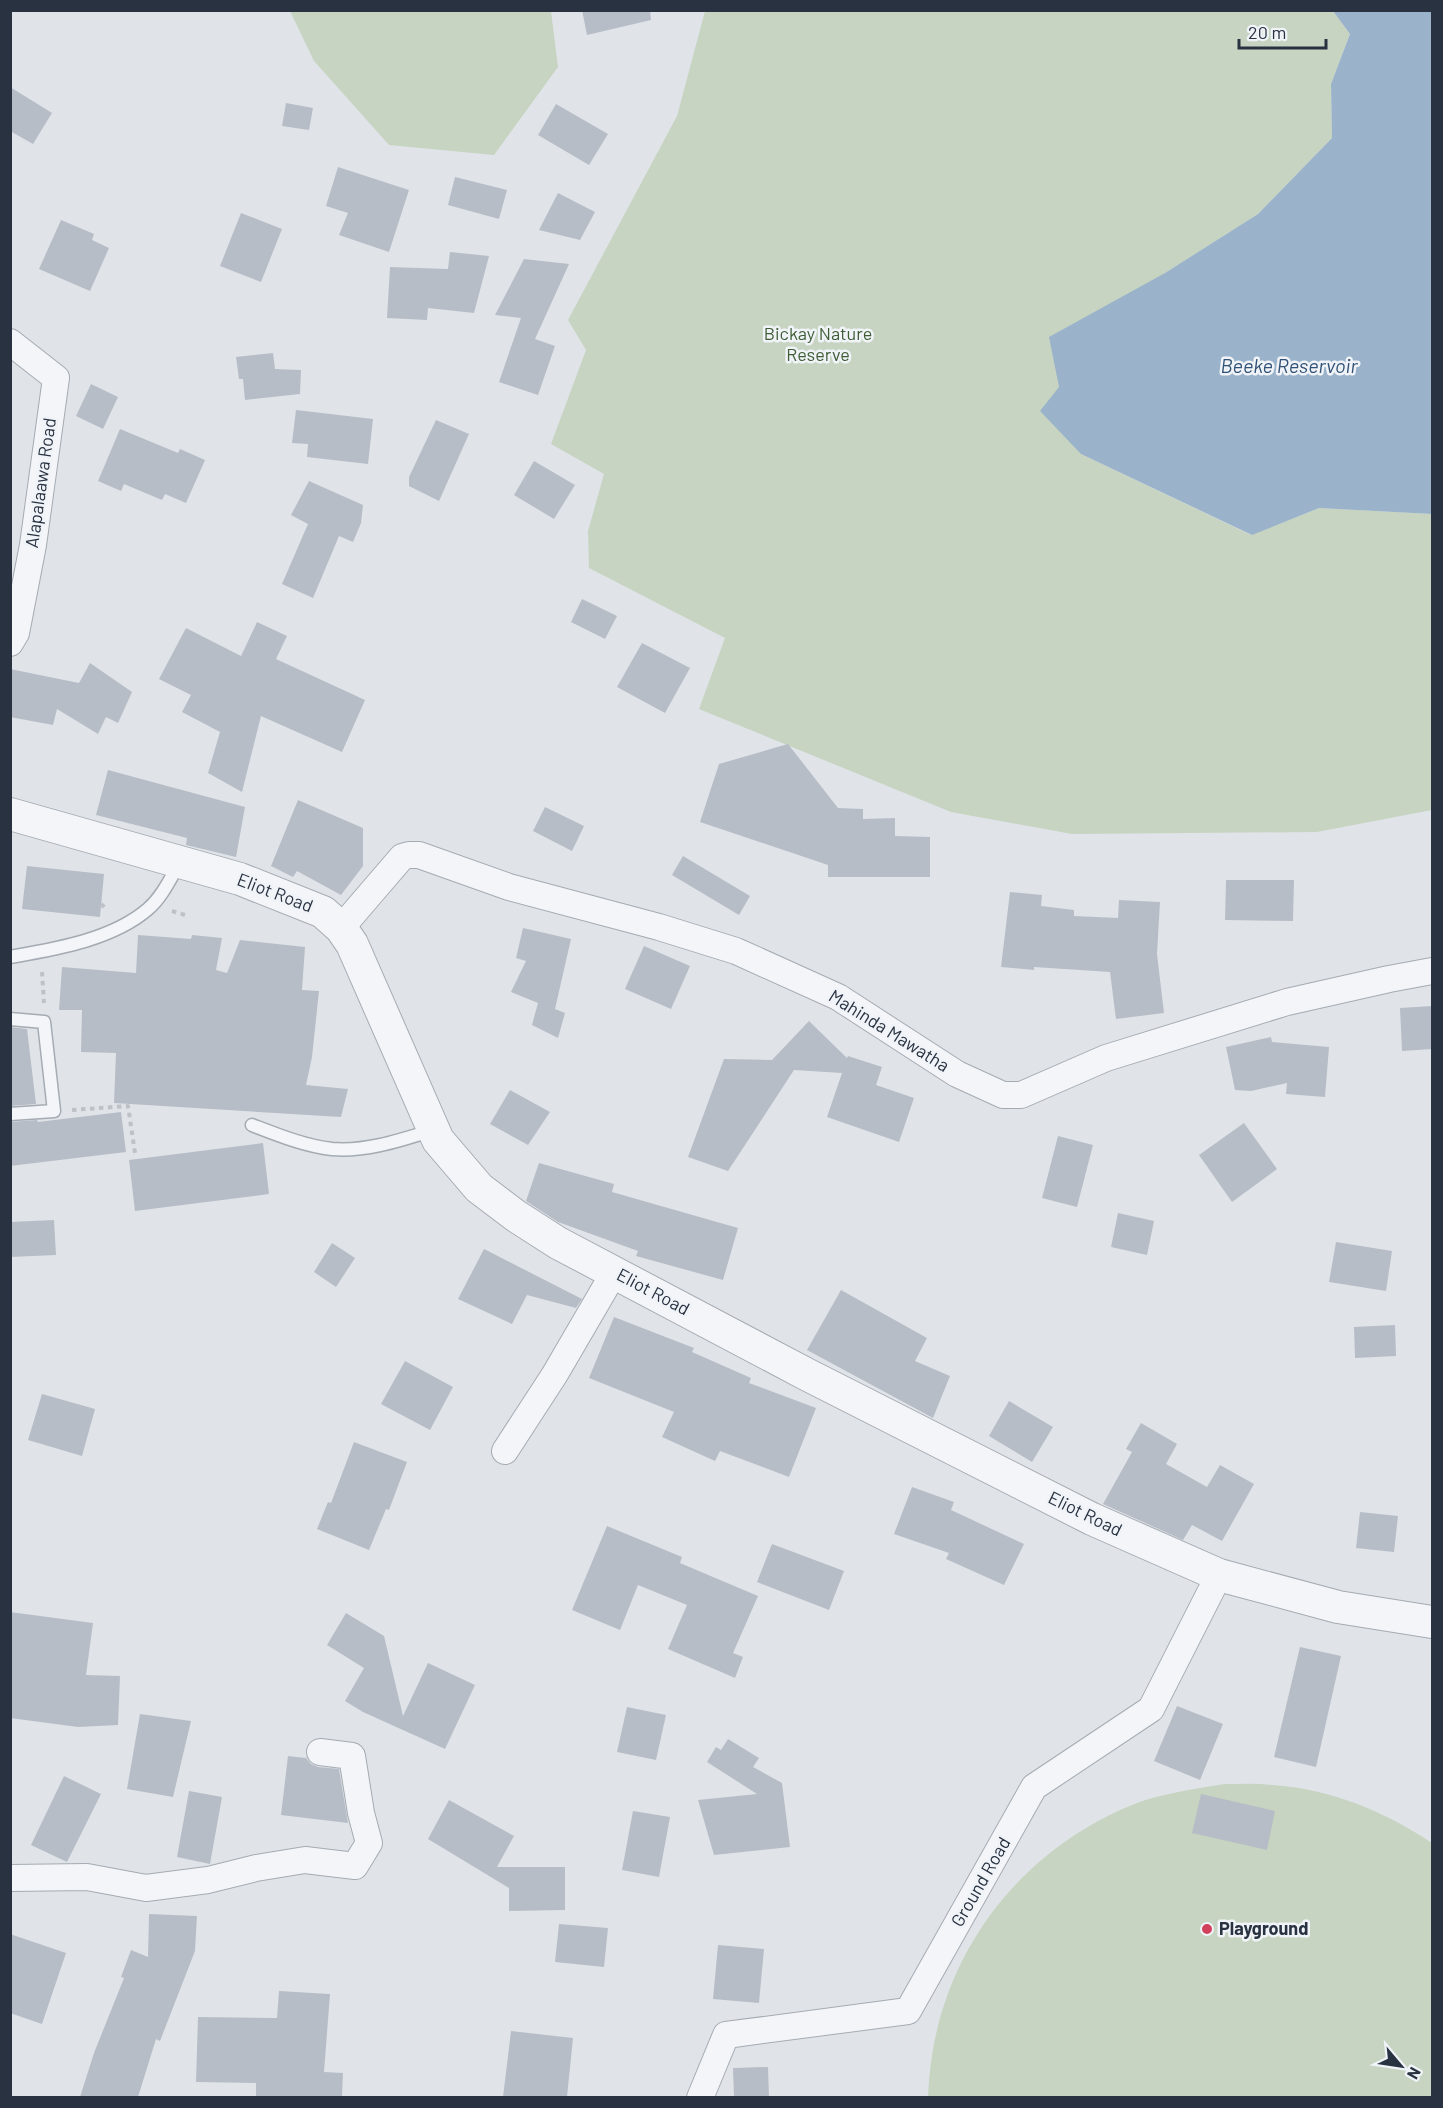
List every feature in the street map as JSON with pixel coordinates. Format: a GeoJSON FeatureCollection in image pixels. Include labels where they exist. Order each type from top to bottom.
{"type":"FeatureCollection","features":[{"type":"Feature","properties":{"kind":"street","name":"Alapalaawa Road"},"geometry":{"type":"LineString","coordinates":[[10,342],[56,378],[33,545],[16,633],[10,643]]}},
{"type":"Feature","properties":{"kind":"street","name":"Eliot Road"},"geometry":{"type":"LineString","coordinates":[[10,814],[240,879],[323,912],[341,928],[352,944],[438,1140],[479,1188],[516,1216],[558,1243],[998,1472],[1092,1519],[1219,1575],[1338,1607],[1432,1622]]}},
{"type":"Feature","properties":{"kind":"street","name":"Mahinda Mawatha"},"geometry":{"type":"LineString","coordinates":[[341,928],[402,857],[419,855],[509,887],[659,927],[736,951],[838,997],[957,1074],[1003,1095],[1021,1095],[1106,1058],[1287,1002],[1432,971]]}},
{"type":"Feature","properties":{"kind":"street"},"geometry":{"type":"LineString","coordinates":[[504,1451],[555,1374],[615,1271]]}},
{"type":"Feature","properties":{"kind":"street","name":"Ground Road"},"geometry":{"type":"LineString","coordinates":[[700,2097],[726,2035],[908,2011],[1034,1787],[1150,1709],[1219,1575]]}},
{"type":"Feature","properties":{"kind":"street"},"geometry":{"type":"LineString","coordinates":[[10,1878],[87,1877],[146,1888],[208,1880],[256,1868],[305,1860],[355,1866],[369,1844],[361,1814],[352,1756],[320,1752]]}},
{"type":"Feature","properties":{"kind":"lane"},"geometry":{"type":"LineString","coordinates":[[10,957],[44,953],[125,925],[149,908],[164,890],[179,862]]}},
{"type":"Feature","properties":{"kind":"lane"},"geometry":{"type":"LineString","coordinates":[[10,1019],[45,1022],[54,1111],[10,1114]]}},
{"type":"Feature","properties":{"kind":"lane"},"geometry":{"type":"LineString","coordinates":[[252,1125],[310,1145],[334,1149],[381,1144],[432,1130]]}},
{"type":"Feature","properties":{"kind":"path"},"geometry":{"type":"LineString","coordinates":[[41,952],[45,1022]]}},
{"type":"Feature","properties":{"kind":"path"},"geometry":{"type":"LineString","coordinates":[[54,1111],[128,1106],[135,1153]]}},
{"type":"Feature","properties":{"kind":"green space"},"geometry":{"type":"Polygon","coordinates":[[[290,11],[551,11],[558,67],[494,155],[389,145],[314,61],[290,11]]]}},
{"type":"Feature","properties":{"kind":"green space","name":"Bickay Nature Reserve"},"geometry":{"type":"Polygon","coordinates":[[[705,11],[1333,11],[1350,34],[1331,84],[1332,138],[1258,214],[1165,273],[1081,454],[1251,535],[1319,508],[1432,514],[1432,810],[1317,832],[1072,834],[951,812],[699,709],[725,638],[589,568],[588,531],[604,474],[551,444],[586,350],[568,320],[677,116],[705,11]]]}},
{"type":"Feature","properties":{"kind":"green space","name":"Playground"},"geometry":{"type":"Polygon","coordinates":[[[1225,1784],[1261,1784],[1315,1791],[1376,1812],[1432,1843],[1432,2097],[928,2098],[933,2050],[945,2004],[962,1960],[986,1921],[1015,1885],[1050,1853],[1089,1827],[1132,1805],[1166,1794],[1225,1784]]]}},
{"type":"Feature","properties":{"kind":"water","name":"Beeke Reservoir"},"geometry":{"type":"Polygon","coordinates":[[[1333,11],[1432,11],[1432,514],[1319,508],[1252,535],[1081,454],[1040,411],[1059,387],[1049,337],[1165,273],[1258,214],[1332,138],[1331,84],[1350,34],[1333,11]]]}},
{"type":"Feature","properties":{"kind":"building"},"geometry":{"type":"Polygon","coordinates":[[[582,10],[650,10],[651,20],[587,35],[582,10]]]}},
{"type":"Feature","properties":{"kind":"building"},"geometry":{"type":"Polygon","coordinates":[[[10,87],[52,113],[33,144],[10,131],[10,87]]]}},
{"type":"Feature","properties":{"kind":"building"},"geometry":{"type":"Polygon","coordinates":[[[286,103],[313,108],[309,130],[282,126],[286,103]]]}},
{"type":"Feature","properties":{"kind":"building"},"geometry":{"type":"Polygon","coordinates":[[[556,104],[608,134],[589,165],[538,135],[556,104]]]}},
{"type":"Feature","properties":{"kind":"building"},"geometry":{"type":"Polygon","coordinates":[[[338,167],[409,190],[389,252],[339,235],[348,213],[326,206],[338,167]]]}},
{"type":"Feature","properties":{"kind":"building"},"geometry":{"type":"Polygon","coordinates":[[[455,177],[507,190],[499,219],[448,205],[455,177]]]}},
{"type":"Feature","properties":{"kind":"building"},"geometry":{"type":"Polygon","coordinates":[[[558,193],[595,212],[580,240],[539,230],[558,193]]]}},
{"type":"Feature","properties":{"kind":"building"},"geometry":{"type":"Polygon","coordinates":[[[241,213],[282,229],[261,282],[220,266],[241,213]]]}},
{"type":"Feature","properties":{"kind":"building"},"geometry":{"type":"Polygon","coordinates":[[[61,220],[94,234],[92,240],[109,248],[90,291],[39,269],[61,220]]]}},
{"type":"Feature","properties":{"kind":"building"},"geometry":{"type":"Polygon","coordinates":[[[450,252],[489,256],[474,313],[428,308],[427,320],[387,318],[390,267],[448,269],[450,252]]]}},
{"type":"Feature","properties":{"kind":"building"},"geometry":{"type":"Polygon","coordinates":[[[524,259],[569,264],[535,339],[555,346],[538,395],[499,382],[521,318],[495,315],[524,259]]]}},
{"type":"Feature","properties":{"kind":"building"},"geometry":{"type":"Polygon","coordinates":[[[273,353],[275,369],[301,370],[300,394],[245,400],[243,379],[239,379],[236,357],[273,353]]]}},
{"type":"Feature","properties":{"kind":"building"},"geometry":{"type":"Polygon","coordinates":[[[91,384],[118,397],[103,429],[76,416],[91,384]]]}},
{"type":"Feature","properties":{"kind":"building"},"geometry":{"type":"Polygon","coordinates":[[[296,410],[373,419],[368,464],[307,457],[308,444],[292,443],[296,410]]]}},
{"type":"Feature","properties":{"kind":"building"},"geometry":{"type":"Polygon","coordinates":[[[436,420],[469,434],[439,501],[409,486],[409,477],[436,420]]]}},
{"type":"Feature","properties":{"kind":"building"},"geometry":{"type":"Polygon","coordinates":[[[120,429],[178,453],[180,449],[205,460],[186,503],[165,494],[162,500],[124,484],[121,491],[98,481],[120,429]]]}},
{"type":"Feature","properties":{"kind":"building"},"geometry":{"type":"Polygon","coordinates":[[[534,461],[575,485],[554,519],[514,495],[534,461]]]}},
{"type":"Feature","properties":{"kind":"building"},"geometry":{"type":"Polygon","coordinates":[[[309,481],[363,505],[361,523],[353,542],[339,536],[313,598],[282,584],[308,524],[291,515],[309,481]]]}},
{"type":"Feature","properties":{"kind":"building"},"geometry":{"type":"Polygon","coordinates":[[[582,599],[617,616],[605,639],[571,622],[582,599]]]}},
{"type":"Feature","properties":{"kind":"building"},"geometry":{"type":"Polygon","coordinates":[[[257,622],[287,636],[276,659],[365,700],[342,752],[261,716],[242,792],[208,773],[220,732],[182,712],[191,695],[159,679],[186,628],[241,656],[257,622]]]}},
{"type":"Feature","properties":{"kind":"building"},"geometry":{"type":"Polygon","coordinates":[[[642,643],[690,668],[665,713],[617,687],[642,643]]]}},
{"type":"Feature","properties":{"kind":"building"},"geometry":{"type":"Polygon","coordinates":[[[90,663],[132,692],[118,723],[106,717],[98,734],[57,709],[53,725],[10,717],[10,669],[79,683],[90,663]]]}},
{"type":"Feature","properties":{"kind":"building"},"geometry":{"type":"Polygon","coordinates":[[[788,744],[838,808],[863,809],[863,819],[895,818],[895,836],[930,837],[930,877],[828,877],[828,865],[700,822],[719,764],[788,744]]]}},
{"type":"Feature","properties":{"kind":"building"},"geometry":{"type":"Polygon","coordinates":[[[108,770],[245,807],[236,857],[186,845],[187,838],[96,815],[108,770]]]}},
{"type":"Feature","properties":{"kind":"building"},"geometry":{"type":"Polygon","coordinates":[[[298,800],[363,828],[363,866],[341,895],[297,871],[293,877],[271,866],[298,800]]]}},
{"type":"Feature","properties":{"kind":"building"},"geometry":{"type":"Polygon","coordinates":[[[545,807],[584,826],[572,851],[533,831],[545,807]]]}},
{"type":"Feature","properties":{"kind":"building"},"geometry":{"type":"Polygon","coordinates":[[[683,856],[750,896],[739,915],[672,875],[683,856]]]}},
{"type":"Feature","properties":{"kind":"building"},"geometry":{"type":"Polygon","coordinates":[[[27,866],[104,874],[100,917],[22,909],[27,866]]]}},
{"type":"Feature","properties":{"kind":"building"},"geometry":{"type":"Polygon","coordinates":[[[1226,880],[1294,880],[1293,921],[1225,920],[1226,880]]]}},
{"type":"Feature","properties":{"kind":"building"},"geometry":{"type":"Polygon","coordinates":[[[1010,892],[1042,895],[1041,906],[1074,910],[1074,916],[1118,918],[1119,900],[1160,902],[1157,954],[1164,1013],[1116,1019],[1110,972],[1001,967],[1010,892]]]}},
{"type":"Feature","properties":{"kind":"building"},"geometry":{"type":"Polygon","coordinates":[[[523,928],[571,939],[555,1009],[565,1013],[558,1038],[532,1025],[538,1003],[511,992],[526,961],[516,958],[523,928]]]}},
{"type":"Feature","properties":{"kind":"building"},"geometry":{"type":"Polygon","coordinates":[[[138,935],[191,939],[192,935],[222,938],[216,970],[227,973],[240,940],[305,947],[302,990],[319,991],[312,1057],[306,1085],[348,1089],[341,1117],[114,1103],[116,1053],[81,1052],[82,1010],[59,1010],[62,967],[136,973],[138,935]]]}},
{"type":"Feature","properties":{"kind":"building"},"geometry":{"type":"Polygon","coordinates":[[[644,946],[690,966],[671,1009],[625,989],[644,946]]]}},
{"type":"Feature","properties":{"kind":"building"},"geometry":{"type":"Polygon","coordinates":[[[1432,1006],[1432,1049],[1402,1051],[1400,1008],[1432,1006]]]}},
{"type":"Feature","properties":{"kind":"building"},"geometry":{"type":"Polygon","coordinates":[[[809,1021],[847,1058],[848,1056],[882,1067],[876,1085],[914,1098],[899,1142],[827,1117],[842,1073],[794,1070],[728,1171],[688,1157],[724,1059],[772,1060],[809,1021]]]}},
{"type":"Feature","properties":{"kind":"building"},"geometry":{"type":"Polygon","coordinates":[[[10,1027],[27,1029],[36,1104],[10,1106],[10,1027]]]}},
{"type":"Feature","properties":{"kind":"building"},"geometry":{"type":"Polygon","coordinates":[[[1271,1037],[1272,1042],[1329,1047],[1325,1097],[1286,1094],[1287,1083],[1251,1091],[1235,1090],[1226,1047],[1271,1037]]]}},
{"type":"Feature","properties":{"kind":"building"},"geometry":{"type":"Polygon","coordinates":[[[510,1090],[550,1112],[528,1145],[490,1124],[510,1090]]]}},
{"type":"Feature","properties":{"kind":"building"},"geometry":{"type":"Polygon","coordinates":[[[121,1112],[126,1152],[10,1166],[10,1122],[37,1120],[38,1122],[121,1112]]]}},
{"type":"Feature","properties":{"kind":"building"},"geometry":{"type":"Polygon","coordinates":[[[1244,1123],[1277,1169],[1232,1202],[1199,1155],[1244,1123]]]}},
{"type":"Feature","properties":{"kind":"building"},"geometry":{"type":"Polygon","coordinates":[[[1058,1136],[1093,1145],[1077,1207],[1042,1198],[1058,1136]]]}},
{"type":"Feature","properties":{"kind":"building"},"geometry":{"type":"Polygon","coordinates":[[[263,1143],[269,1194],[135,1211],[129,1160],[263,1143]]]}},
{"type":"Feature","properties":{"kind":"building"},"geometry":{"type":"Polygon","coordinates":[[[539,1163],[614,1184],[612,1192],[738,1228],[723,1280],[636,1256],[638,1251],[558,1222],[526,1201],[539,1163]]]}},
{"type":"Feature","properties":{"kind":"building"},"geometry":{"type":"Polygon","coordinates":[[[1118,1213],[1154,1221],[1147,1255],[1111,1247],[1118,1213]]]}},
{"type":"Feature","properties":{"kind":"building"},"geometry":{"type":"Polygon","coordinates":[[[54,1220],[56,1255],[10,1257],[10,1222],[54,1220]]]}},
{"type":"Feature","properties":{"kind":"building"},"geometry":{"type":"Polygon","coordinates":[[[1336,1242],[1392,1251],[1386,1291],[1329,1282],[1336,1242]]]}},
{"type":"Feature","properties":{"kind":"building"},"geometry":{"type":"Polygon","coordinates":[[[332,1243],[355,1258],[336,1287],[314,1272],[332,1243]]]}},
{"type":"Feature","properties":{"kind":"building"},"geometry":{"type":"Polygon","coordinates":[[[484,1249],[582,1299],[576,1308],[527,1295],[512,1324],[458,1299],[484,1249]]]}},
{"type":"Feature","properties":{"kind":"building"},"geometry":{"type":"Polygon","coordinates":[[[841,1290],[927,1338],[915,1361],[950,1376],[933,1418],[807,1350],[841,1290]]]}},
{"type":"Feature","properties":{"kind":"building"},"geometry":{"type":"Polygon","coordinates":[[[614,1317],[694,1348],[692,1352],[751,1378],[749,1383],[816,1408],[789,1477],[720,1451],[715,1461],[662,1437],[674,1412],[589,1378],[614,1317]]]}},
{"type":"Feature","properties":{"kind":"building"},"geometry":{"type":"Polygon","coordinates":[[[1395,1325],[1396,1356],[1355,1358],[1354,1327],[1395,1325]]]}},
{"type":"Feature","properties":{"kind":"building"},"geometry":{"type":"Polygon","coordinates":[[[405,1361],[453,1387],[430,1430],[381,1404],[405,1361]]]}},
{"type":"Feature","properties":{"kind":"building"},"geometry":{"type":"Polygon","coordinates":[[[42,1394],[95,1409],[82,1456],[28,1440],[42,1394]]]}},
{"type":"Feature","properties":{"kind":"building"},"geometry":{"type":"Polygon","coordinates":[[[1009,1401],[1053,1427],[1032,1462],[989,1436],[1009,1401]]]}},
{"type":"Feature","properties":{"kind":"building"},"geometry":{"type":"Polygon","coordinates":[[[1141,1423],[1177,1444],[1166,1464],[1207,1487],[1220,1465],[1254,1484],[1222,1541],[1192,1525],[1183,1540],[1103,1504],[1132,1452],[1126,1449],[1141,1423]]]}},
{"type":"Feature","properties":{"kind":"building"},"geometry":{"type":"Polygon","coordinates":[[[354,1442],[407,1462],[389,1510],[386,1509],[369,1550],[317,1529],[328,1502],[331,1503],[354,1442]]]}},
{"type":"Feature","properties":{"kind":"building"},"geometry":{"type":"Polygon","coordinates":[[[912,1487],[954,1502],[951,1510],[1024,1544],[1004,1585],[946,1559],[949,1553],[894,1534],[912,1487]]]}},
{"type":"Feature","properties":{"kind":"building"},"geometry":{"type":"Polygon","coordinates":[[[1360,1512],[1398,1516],[1394,1552],[1356,1548],[1360,1512]]]}},
{"type":"Feature","properties":{"kind":"building"},"geometry":{"type":"Polygon","coordinates":[[[607,1526],[682,1557],[680,1563],[758,1596],[733,1653],[743,1657],[735,1678],[668,1649],[687,1605],[638,1585],[620,1630],[572,1610],[607,1526]]]}},
{"type":"Feature","properties":{"kind":"building"},"geometry":{"type":"Polygon","coordinates":[[[772,1544],[844,1571],[829,1610],[757,1582],[772,1544]]]}},
{"type":"Feature","properties":{"kind":"building"},"geometry":{"type":"Polygon","coordinates":[[[10,1612],[93,1623],[86,1675],[120,1676],[118,1725],[78,1727],[10,1718],[10,1612]]]}},
{"type":"Feature","properties":{"kind":"building"},"geometry":{"type":"Polygon","coordinates":[[[346,1613],[384,1636],[403,1716],[428,1663],[475,1685],[445,1749],[363,1712],[345,1701],[364,1668],[327,1645],[346,1613]]]}},
{"type":"Feature","properties":{"kind":"building"},"geometry":{"type":"Polygon","coordinates":[[[1300,1647],[1341,1656],[1316,1767],[1274,1757],[1300,1647]]]}},
{"type":"Feature","properties":{"kind":"building"},"geometry":{"type":"Polygon","coordinates":[[[1177,1706],[1223,1724],[1200,1780],[1154,1761],[1177,1706]]]}},
{"type":"Feature","properties":{"kind":"building"},"geometry":{"type":"Polygon","coordinates":[[[627,1707],[666,1715],[656,1760],[617,1752],[627,1707]]]}},
{"type":"Feature","properties":{"kind":"building"},"geometry":{"type":"Polygon","coordinates":[[[140,1714],[191,1721],[173,1797],[127,1789],[140,1714]]]}},
{"type":"Feature","properties":{"kind":"building"},"geometry":{"type":"Polygon","coordinates":[[[728,1739],[759,1758],[753,1767],[782,1783],[790,1847],[714,1855],[698,1800],[757,1794],[707,1762],[716,1747],[721,1750],[728,1739]]]}},
{"type":"Feature","properties":{"kind":"building"},"geometry":{"type":"Polygon","coordinates":[[[288,1756],[306,1758],[318,1767],[339,1769],[348,1823],[281,1815],[288,1756]]]}},
{"type":"Feature","properties":{"kind":"building"},"geometry":{"type":"Polygon","coordinates":[[[64,1776],[101,1794],[67,1862],[31,1845],[64,1776]]]}},
{"type":"Feature","properties":{"kind":"building"},"geometry":{"type":"Polygon","coordinates":[[[189,1791],[222,1797],[210,1864],[177,1857],[189,1791]]]}},
{"type":"Feature","properties":{"kind":"building"},"geometry":{"type":"Polygon","coordinates":[[[1201,1794],[1275,1811],[1267,1850],[1192,1833],[1201,1794]]]}},
{"type":"Feature","properties":{"kind":"building"},"geometry":{"type":"Polygon","coordinates":[[[449,1800],[514,1836],[497,1867],[565,1867],[565,1910],[509,1911],[509,1888],[428,1839],[449,1800]]]}},
{"type":"Feature","properties":{"kind":"building"},"geometry":{"type":"Polygon","coordinates":[[[633,1811],[670,1817],[659,1877],[622,1870],[633,1811]]]}},
{"type":"Feature","properties":{"kind":"building"},"geometry":{"type":"Polygon","coordinates":[[[149,1914],[197,1916],[195,1951],[160,2041],[156,2039],[138,2097],[80,2097],[94,2053],[124,1978],[121,1977],[131,1950],[148,1957],[149,1914]]]}},
{"type":"Feature","properties":{"kind":"building"},"geometry":{"type":"Polygon","coordinates":[[[559,1924],[608,1928],[604,1967],[555,1962],[559,1924]]]}},
{"type":"Feature","properties":{"kind":"building"},"geometry":{"type":"Polygon","coordinates":[[[10,1934],[66,1953],[42,2024],[10,2013],[10,1934]]]}},
{"type":"Feature","properties":{"kind":"building"},"geometry":{"type":"Polygon","coordinates":[[[718,1945],[764,1949],[759,2003],[713,1999],[718,1945]]]}},
{"type":"Feature","properties":{"kind":"building"},"geometry":{"type":"Polygon","coordinates":[[[279,1991],[330,1994],[324,2072],[343,2073],[342,2097],[256,2097],[256,2083],[196,2082],[198,2017],[277,2018],[279,1991]]]}},
{"type":"Feature","properties":{"kind":"building"},"geometry":{"type":"Polygon","coordinates":[[[511,2031],[573,2038],[567,2097],[503,2097],[511,2031]]]}},
{"type":"Feature","properties":{"kind":"building"},"geometry":{"type":"Polygon","coordinates":[[[768,2067],[769,2097],[734,2097],[733,2068],[768,2067]]]}},
{"type":"Feature","properties":{"kind":"place","name":"Playground"},"geometry":{"type":"Point","coordinates":[1207,1929]}}]}
